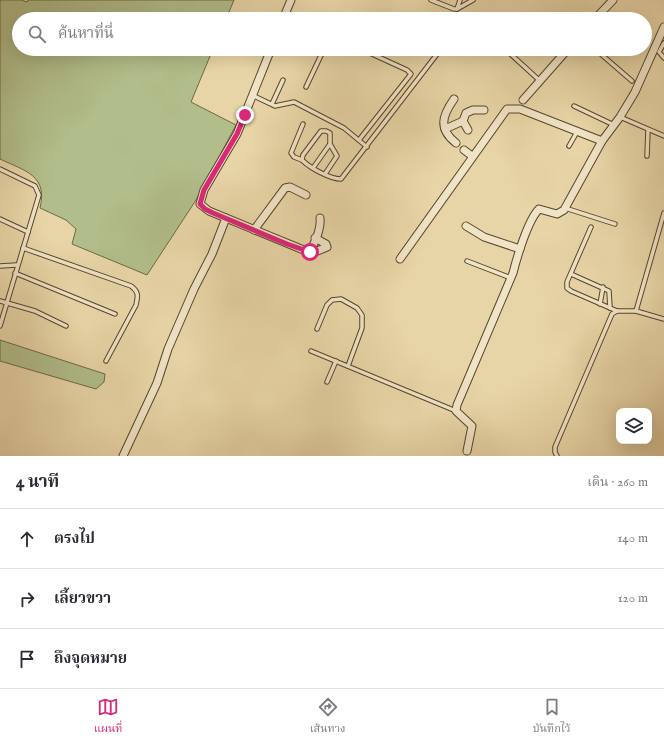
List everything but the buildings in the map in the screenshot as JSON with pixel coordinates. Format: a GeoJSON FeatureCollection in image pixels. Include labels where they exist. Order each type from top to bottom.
{"type":"FeatureCollection","features":[{"type":"Feature","properties":{"kind":"street"},"geometry":{"type":"LineString","coordinates":[[288,12],[291,0]]}},
{"type":"Feature","properties":{"kind":"street"},"geometry":{"type":"LineString","coordinates":[[602,12],[613,0]]}},
{"type":"Feature","properties":{"kind":"street"},"geometry":{"type":"LineString","coordinates":[[652,54],[664,27]]}},
{"type":"Feature","properties":{"kind":"street"},"geometry":{"type":"LineString","coordinates":[[268,56],[237,134],[207,185],[200,200],[200,204],[205,209],[292,246],[315,252],[327,247],[326,244],[315,238]]}},
{"type":"Feature","properties":{"kind":"street"},"geometry":{"type":"LineString","coordinates":[[522,100],[561,56]]}},
{"type":"Feature","properties":{"kind":"street"},"geometry":{"type":"LineString","coordinates":[[467,451],[472,426],[456,411],[457,405],[511,278],[520,249],[535,213],[539,209],[557,214],[562,212],[565,208],[602,141],[620,117],[635,92],[651,56]]}},
{"type":"Feature","properties":{"kind":"street"},"geometry":{"type":"LineString","coordinates":[[454,99],[444,116],[445,129],[450,138],[456,144]]}},
{"type":"Feature","properties":{"kind":"street"},"geometry":{"type":"LineString","coordinates":[[400,259],[507,109],[520,109],[602,141]]}},
{"type":"Feature","properties":{"kind":"street"},"geometry":{"type":"LineString","coordinates":[[468,130],[463,121],[464,116],[469,111],[484,110]]}},
{"type":"Feature","properties":{"kind":"street"},"geometry":{"type":"LineString","coordinates":[[445,129],[463,121]]}},
{"type":"Feature","properties":{"kind":"street"},"geometry":{"type":"LineString","coordinates":[[464,150],[472,156]]}},
{"type":"Feature","properties":{"kind":"street"},"geometry":{"type":"LineString","coordinates":[[254,230],[285,188],[290,187],[306,195]]}},
{"type":"Feature","properties":{"kind":"street"},"geometry":{"type":"LineString","coordinates":[[123,456],[157,383],[168,349],[194,289],[212,254],[226,218]]}},
{"type":"Feature","properties":{"kind":"street"},"geometry":{"type":"LineString","coordinates":[[309,250],[320,226],[320,218]]}},
{"type":"Feature","properties":{"kind":"street"},"geometry":{"type":"LineString","coordinates":[[466,226],[484,237],[520,249]]}},
{"type":"Feature","properties":{"kind":"lane"},"geometry":{"type":"LineString","coordinates":[[431,0],[452,9],[457,9],[473,0]]}},
{"type":"Feature","properties":{"kind":"lane"},"geometry":{"type":"LineString","coordinates":[[457,9],[460,0]]}},
{"type":"Feature","properties":{"kind":"lane"},"geometry":{"type":"LineString","coordinates":[[664,43],[659,52],[664,58]]}},
{"type":"Feature","properties":{"kind":"lane"},"geometry":{"type":"LineString","coordinates":[[306,87],[321,56]]}},
{"type":"Feature","properties":{"kind":"lane"},"geometry":{"type":"LineString","coordinates":[[359,140],[411,74],[407,70],[376,56]]}},
{"type":"Feature","properties":{"kind":"lane"},"geometry":{"type":"LineString","coordinates":[[303,124],[291,153],[294,157],[302,160],[313,168],[340,179],[436,56]]}},
{"type":"Feature","properties":{"kind":"lane"},"geometry":{"type":"LineString","coordinates":[[513,56],[539,80]]}},
{"type":"Feature","properties":{"kind":"lane"},"geometry":{"type":"LineString","coordinates":[[603,56],[632,81]]}},
{"type":"Feature","properties":{"kind":"lane"},"geometry":{"type":"LineString","coordinates":[[272,104],[283,80]]}},
{"type":"Feature","properties":{"kind":"lane"},"geometry":{"type":"LineString","coordinates":[[252,95],[278,106],[294,102],[339,126],[359,140],[366,147]]}},
{"type":"Feature","properties":{"kind":"lane"},"geometry":{"type":"LineString","coordinates":[[574,106],[614,125]]}},
{"type":"Feature","properties":{"kind":"lane"},"geometry":{"type":"LineString","coordinates":[[620,117],[664,136]]}},
{"type":"Feature","properties":{"kind":"lane"},"geometry":{"type":"LineString","coordinates":[[647,156],[648,130]]}},
{"type":"Feature","properties":{"kind":"lane"},"geometry":{"type":"LineString","coordinates":[[302,160],[303,155],[321,131],[326,131],[330,134],[330,144],[337,156],[325,174]]}},
{"type":"Feature","properties":{"kind":"lane"},"geometry":{"type":"LineString","coordinates":[[569,146],[577,131]]}},
{"type":"Feature","properties":{"kind":"lane"},"geometry":{"type":"LineString","coordinates":[[313,168],[330,144]]}},
{"type":"Feature","properties":{"kind":"lane"},"geometry":{"type":"LineString","coordinates":[[0,169],[37,189],[38,198],[0,326]]}},
{"type":"Feature","properties":{"kind":"lane"},"geometry":{"type":"LineString","coordinates":[[565,208],[615,224]]}},
{"type":"Feature","properties":{"kind":"lane"},"geometry":{"type":"LineString","coordinates":[[636,311],[662,226],[664,213]]}},
{"type":"Feature","properties":{"kind":"lane"},"geometry":{"type":"LineString","coordinates":[[0,219],[28,232]]}},
{"type":"Feature","properties":{"kind":"lane"},"geometry":{"type":"LineString","coordinates":[[591,226],[567,285],[568,290],[617,311],[636,311],[664,319]]}},
{"type":"Feature","properties":{"kind":"lane"},"geometry":{"type":"LineString","coordinates":[[23,248],[131,286],[136,290],[138,296],[136,305],[106,360]]}},
{"type":"Feature","properties":{"kind":"lane"},"geometry":{"type":"LineString","coordinates":[[467,261],[511,278]]}},
{"type":"Feature","properties":{"kind":"lane"},"geometry":{"type":"LineString","coordinates":[[0,266],[17,265]]}},
{"type":"Feature","properties":{"kind":"lane"},"geometry":{"type":"LineString","coordinates":[[15,273],[115,314]]}},
{"type":"Feature","properties":{"kind":"lane"},"geometry":{"type":"LineString","coordinates":[[571,274],[603,287],[610,293],[610,308]]}},
{"type":"Feature","properties":{"kind":"lane"},"geometry":{"type":"LineString","coordinates":[[600,304],[603,287]]}},
{"type":"Feature","properties":{"kind":"lane"},"geometry":{"type":"LineString","coordinates":[[317,329],[327,305],[332,300],[341,299],[357,308],[362,315],[362,328],[348,366]]}},
{"type":"Feature","properties":{"kind":"lane"},"geometry":{"type":"LineString","coordinates":[[0,301],[35,311],[66,326]]}},
{"type":"Feature","properties":{"kind":"lane"},"geometry":{"type":"LineString","coordinates":[[557,456],[555,447],[612,314],[617,311]]}},
{"type":"Feature","properties":{"kind":"lane"},"geometry":{"type":"LineString","coordinates":[[311,351],[456,411]]}},
{"type":"Feature","properties":{"kind":"lane"},"geometry":{"type":"LineString","coordinates":[[327,382],[336,361]]}},
{"type":"Feature","properties":{"kind":"green space"},"geometry":{"type":"Polygon","coordinates":[[[0,0],[21,0],[27,2],[28,0],[234,0],[229,12],[12,12],[12,56],[210,56],[191,102],[236,125],[196,200],[147,275],[72,244],[76,229],[66,220],[40,208],[42,197],[41,188],[37,181],[26,171],[0,159],[0,0]]]}},
{"type":"Feature","properties":{"kind":"green space"},"geometry":{"type":"Polygon","coordinates":[[[0,340],[105,374],[104,382],[96,389],[0,361],[0,340]]]}},
{"type":"Feature","properties":{"kind":"route"},"geometry":{"type":"LineString","coordinates":[[245,115],[237,134],[204,190],[200,204],[202,207],[213,213],[247,226],[298,249],[306,251],[309,250],[310,252]]}}]}
